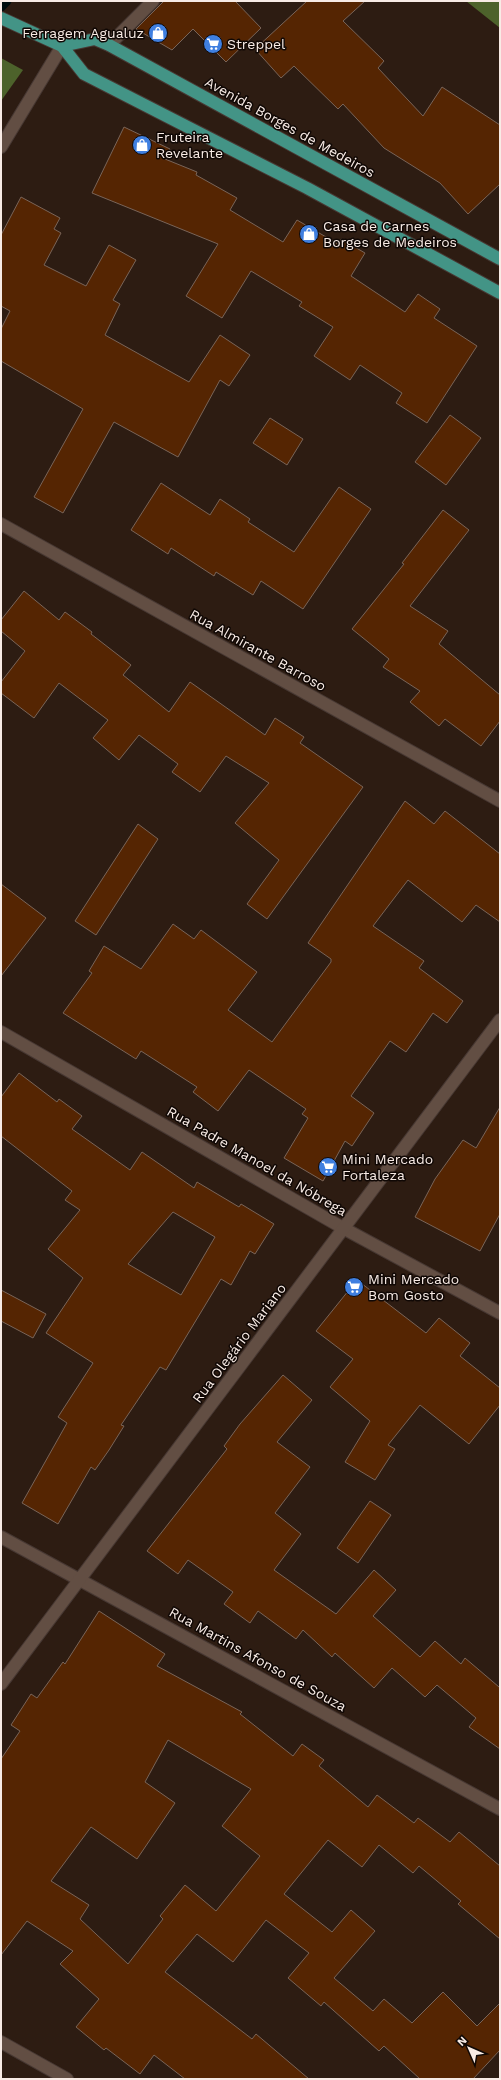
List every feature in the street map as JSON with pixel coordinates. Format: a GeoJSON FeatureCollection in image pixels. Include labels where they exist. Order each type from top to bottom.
{"type":"FeatureCollection","features":[{"type":"Feature","properties":{"kind":"main road"},"geometry":{"type":"LineString","coordinates":[[1,18],[62,46],[84,74],[307,188],[500,293]]}},
{"type":"Feature","properties":{"kind":"main road","name":"Avenida Borges de Medeiros"},"geometry":{"type":"LineString","coordinates":[[62,46],[95,39],[500,259]]}},
{"type":"Feature","properties":{"kind":"street"},"geometry":{"type":"LineString","coordinates":[[109,46],[153,1]]}},
{"type":"Feature","properties":{"kind":"street"},"geometry":{"type":"LineString","coordinates":[[1,147],[62,46]]}},
{"type":"Feature","properties":{"kind":"street","name":"Rua Almirante Barroso"},"geometry":{"type":"LineString","coordinates":[[1,524],[500,801]]}},
{"type":"Feature","properties":{"kind":"street","name":"Rua Olegário Mariano"},"geometry":{"type":"LineString","coordinates":[[1,1684],[500,1020]]}},
{"type":"Feature","properties":{"kind":"street","name":"Rua Padre Manoel da Nóbrega"},"geometry":{"type":"LineString","coordinates":[[1,1032],[343,1228],[500,1314]]}},
{"type":"Feature","properties":{"kind":"street","name":"Rua Martins Afonso de Souza"},"geometry":{"type":"LineString","coordinates":[[1,1536],[500,1809]]}},
{"type":"Feature","properties":{"kind":"street"},"geometry":{"type":"LineString","coordinates":[[1,2042],[68,2079]]}},
{"type":"Feature","properties":{"kind":"green space"},"geometry":{"type":"Polygon","coordinates":[[[466,1],[500,1],[500,28],[466,1]]]}},
{"type":"Feature","properties":{"kind":"green space"},"geometry":{"type":"Polygon","coordinates":[[[1,58],[23,70],[1,101],[1,58]]]}},
{"type":"Feature","properties":{"kind":"building"},"geometry":{"type":"Polygon","coordinates":[[[164,1],[235,1],[261,28],[226,62],[193,29],[172,50],[136,29],[164,1]]]}},
{"type":"Feature","properties":{"kind":"building"},"geometry":{"type":"Polygon","coordinates":[[[307,1],[365,1],[343,21],[384,61],[378,68],[423,116],[442,87],[500,125],[500,184],[468,214],[440,183],[384,148],[343,104],[338,109],[294,66],[281,78],[255,49],[307,1]]]}},
{"type":"Feature","properties":{"kind":"building"},"geometry":{"type":"Polygon","coordinates":[[[124,127],[170,149],[165,159],[197,172],[196,175],[237,198],[230,210],[283,242],[297,220],[338,244],[341,239],[365,253],[351,276],[405,312],[418,294],[440,309],[434,318],[477,346],[427,423],[396,403],[402,393],[360,365],[350,380],[314,356],[333,327],[299,306],[302,302],[251,271],[222,318],[186,296],[218,244],[92,193],[124,127]]]}},
{"type":"Feature","properties":{"kind":"building"},"geometry":{"type":"Polygon","coordinates":[[[21,197],[60,218],[54,229],[61,233],[44,265],[86,286],[109,245],[136,260],[113,300],[120,304],[105,335],[189,382],[220,335],[250,355],[229,386],[220,380],[178,457],[114,422],[63,513],[34,497],[83,409],[1,361],[1,329],[10,311],[1,306],[1,235],[21,197]]]}},
{"type":"Feature","properties":{"kind":"building"},"geometry":{"type":"Polygon","coordinates":[[[450,415],[481,438],[446,485],[415,462],[450,415]]]}},
{"type":"Feature","properties":{"kind":"building"},"geometry":{"type":"Polygon","coordinates":[[[270,418],[303,439],[287,465],[253,443],[270,418]]]}},
{"type":"Feature","properties":{"kind":"building"},"geometry":{"type":"Polygon","coordinates":[[[161,483],[210,515],[220,499],[250,519],[248,522],[294,552],[339,487],[371,509],[303,609],[261,581],[253,595],[216,572],[214,576],[171,548],[168,554],[131,530],[161,483]]]}},
{"type":"Feature","properties":{"kind":"building"},"geometry":{"type":"Polygon","coordinates":[[[443,510],[469,530],[410,606],[448,631],[439,644],[500,695],[500,721],[481,746],[445,719],[439,726],[410,702],[420,691],[383,667],[389,659],[352,629],[404,564],[402,563],[443,510]]]}},
{"type":"Feature","properties":{"kind":"building"},"geometry":{"type":"Polygon","coordinates":[[[24,591],[59,620],[65,612],[92,632],[91,634],[131,665],[123,675],[169,712],[190,682],[265,735],[275,718],[304,737],[300,743],[363,787],[267,919],[247,904],[279,860],[235,823],[269,783],[226,756],[200,792],[172,772],[178,764],[139,735],[119,760],[93,738],[108,720],[59,683],[34,718],[1,693],[1,682],[25,651],[1,631],[1,620],[24,591]]]}},
{"type":"Feature","properties":{"kind":"building"},"geometry":{"type":"Polygon","coordinates":[[[405,801],[434,824],[445,811],[500,854],[500,922],[476,905],[462,922],[408,880],[373,926],[424,961],[419,968],[463,1001],[447,1023],[433,1013],[406,1052],[390,1041],[351,1096],[374,1113],[352,1146],[345,1141],[323,1181],[284,1158],[308,1118],[302,1114],[306,1109],[249,1070],[218,1111],[193,1092],[197,1087],[141,1051],[136,1059],[63,1013],[92,973],[89,971],[104,946],[141,969],[173,924],[194,939],[201,930],[257,972],[228,1010],[272,1042],[331,962],[331,959],[308,943],[405,801]]]}},
{"type":"Feature","properties":{"kind":"building"},"geometry":{"type":"Polygon","coordinates":[[[138,824],[158,839],[96,935],[75,921],[138,824]]]}},
{"type":"Feature","properties":{"kind":"building"},"geometry":{"type":"Polygon","coordinates":[[[1,884],[46,918],[1,976],[1,884]]]}},
{"type":"Feature","properties":{"kind":"building"},"geometry":{"type":"Polygon","coordinates":[[[19,1073],[57,1102],[59,1099],[82,1116],[72,1129],[130,1170],[142,1152],[194,1188],[197,1182],[239,1207],[241,1204],[274,1224],[255,1254],[250,1251],[231,1285],[221,1279],[166,1370],[160,1367],[121,1425],[124,1426],[109,1450],[95,1470],[91,1467],[58,1524],[22,1503],[67,1423],[58,1417],[93,1363],[46,1333],[83,1278],[48,1249],[80,1210],[65,1200],[72,1191],[1,1136],[1,1097],[19,1073]],[[173,1212],[128,1264],[181,1295],[215,1237],[173,1212]]]}},
{"type":"Feature","properties":{"kind":"building"},"geometry":{"type":"Polygon","coordinates":[[[500,1107],[500,1214],[480,1251],[415,1217],[435,1179],[463,1140],[476,1148],[500,1107]]]}},
{"type":"Feature","properties":{"kind":"building"},"geometry":{"type":"Polygon","coordinates":[[[357,1280],[426,1333],[439,1318],[470,1343],[460,1356],[500,1388],[500,1405],[469,1444],[420,1405],[388,1445],[395,1449],[375,1480],[345,1462],[370,1421],[330,1387],[353,1359],[316,1331],[357,1280]]]}},
{"type":"Feature","properties":{"kind":"building"},"geometry":{"type":"Polygon","coordinates":[[[1,1290],[46,1314],[33,1338],[1,1321],[1,1290]]]}},
{"type":"Feature","properties":{"kind":"building"},"geometry":{"type":"Polygon","coordinates":[[[283,1375],[312,1400],[277,1442],[310,1467],[275,1513],[301,1534],[274,1570],[336,1614],[374,1570],[396,1590],[373,1616],[420,1657],[435,1641],[461,1664],[465,1658],[499,1687],[500,1685],[500,1749],[469,1727],[476,1718],[437,1685],[425,1697],[392,1668],[374,1688],[335,1653],[332,1657],[303,1630],[296,1639],[258,1611],[250,1623],[224,1604],[233,1592],[188,1560],[178,1574],[147,1551],[227,1449],[224,1446],[240,1424],[283,1375]]]}},
{"type":"Feature","properties":{"kind":"building"},"geometry":{"type":"Polygon","coordinates":[[[370,1501],[391,1515],[358,1563],[337,1548],[370,1501]]]}},
{"type":"Feature","properties":{"kind":"building"},"geometry":{"type":"Polygon","coordinates":[[[99,1611],[165,1654],[157,1666],[242,1712],[240,1714],[293,1756],[302,1744],[324,1760],[319,1766],[368,1807],[377,1795],[414,1823],[418,1818],[450,1842],[459,1832],[500,1866],[500,1939],[458,1904],[461,1901],[419,1866],[413,1873],[379,1845],[362,1867],[328,1840],[284,1894],[332,1932],[351,1910],[375,1931],[334,1978],[373,2011],[384,1999],[412,2023],[443,1992],[477,2026],[500,2003],[500,2050],[473,2079],[420,2079],[384,2046],[379,2051],[324,2002],[321,2006],[288,1978],[309,1953],[266,1920],[233,1962],[197,1934],[165,1972],[252,2039],[256,2034],[309,2079],[185,2079],[154,2055],[140,2074],[106,2048],[104,2050],[76,2027],[99,1999],[60,1964],[73,1951],[27,1921],[1,1955],[1,1759],[20,1731],[11,1725],[31,1694],[37,1698],[63,1662],[65,1664],[99,1611]],[[168,1740],[145,1782],[175,1803],[137,1859],[91,1827],[51,1881],[89,1905],[80,1919],[128,1964],[163,1919],[160,1916],[185,1885],[216,1911],[260,1856],[222,1826],[251,1789],[168,1740]]]}},
{"type":"Feature","properties":{"kind":"waterway"},"geometry":{"type":"LineString","coordinates":[[1,7],[7,1]]}},
{"type":"Feature","properties":{"kind":"place","name":"Ferragem Agualuz"},"geometry":{"type":"Point","coordinates":[158,33]}},
{"type":"Feature","properties":{"kind":"place","name":"Streppel"},"geometry":{"type":"Point","coordinates":[213,44]}},
{"type":"Feature","properties":{"kind":"place","name":"Fruteira Revelante"},"geometry":{"type":"Point","coordinates":[142,145]}},
{"type":"Feature","properties":{"kind":"place","name":"Casa de Carnes Borges de Medeiros"},"geometry":{"type":"Point","coordinates":[309,234]}},
{"type":"Feature","properties":{"kind":"place","name":"Mini Mercado Fortaleza"},"geometry":{"type":"Point","coordinates":[328,1167]}},
{"type":"Feature","properties":{"kind":"place","name":"Mini Mercado Bom Gosto"},"geometry":{"type":"Point","coordinates":[354,1287]}}]}
